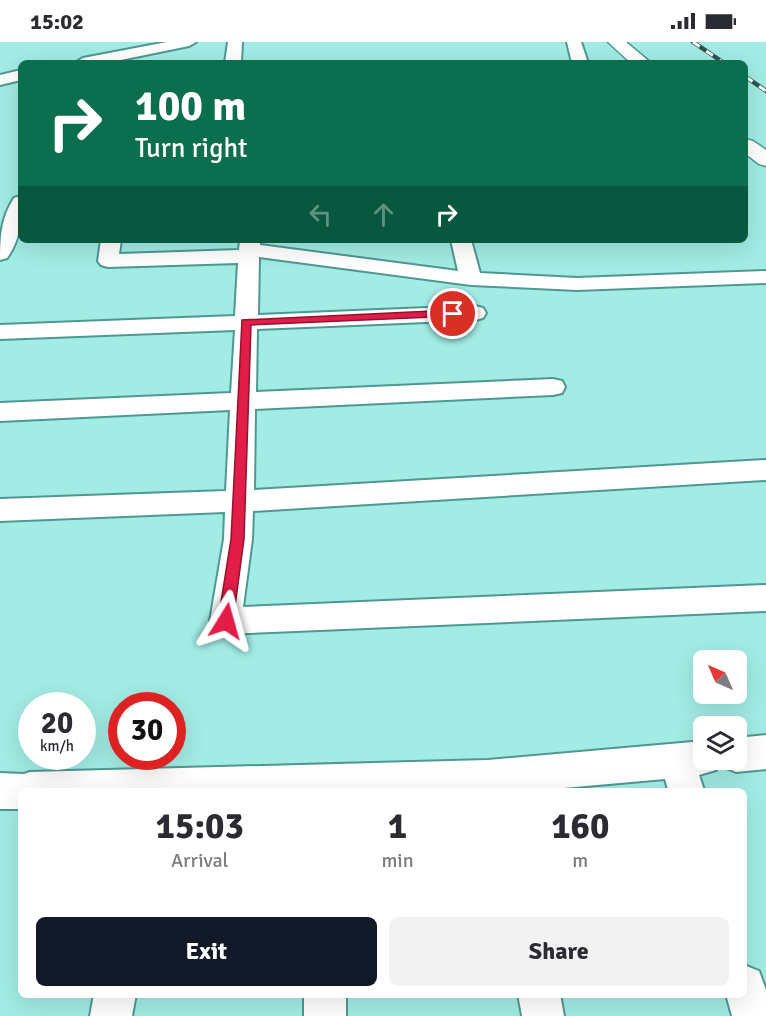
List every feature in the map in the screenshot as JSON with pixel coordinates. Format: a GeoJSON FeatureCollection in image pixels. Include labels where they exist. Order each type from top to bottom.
{"type":"FeatureCollection","features":[{"type":"Feature","properties":{"kind":"street"},"geometry":{"type":"LineString","coordinates":[[113,60],[153,56],[189,42]]}},
{"type":"Feature","properties":{"kind":"street"},"geometry":{"type":"LineString","coordinates":[[233,60],[235,42]]}},
{"type":"Feature","properties":{"kind":"street"},"geometry":{"type":"LineString","coordinates":[[574,42],[579,60]]}},
{"type":"Feature","properties":{"kind":"street"},"geometry":{"type":"LineString","coordinates":[[616,42],[638,60]]}},
{"type":"Feature","properties":{"kind":"street"},"geometry":{"type":"LineString","coordinates":[[0,80],[18,76]]}},
{"type":"Feature","properties":{"kind":"street"},"geometry":{"type":"LineString","coordinates":[[748,146],[766,160]]}},
{"type":"Feature","properties":{"kind":"street"},"geometry":{"type":"LineString","coordinates":[[0,254],[18,209]]}},
{"type":"Feature","properties":{"kind":"street"},"geometry":{"type":"LineString","coordinates":[[111,243],[108,261],[249,249],[471,279],[577,284],[766,277]]}},
{"type":"Feature","properties":{"kind":"street"},"geometry":{"type":"LineString","coordinates":[[358,243],[359,264]]}},
{"type":"Feature","properties":{"kind":"street"},"geometry":{"type":"LineString","coordinates":[[462,243],[471,279]]}},
{"type":"Feature","properties":{"kind":"street"},"geometry":{"type":"LineString","coordinates":[[249,249],[238,539],[226,621],[766,598]]}},
{"type":"Feature","properties":{"kind":"street"},"geometry":{"type":"LineString","coordinates":[[0,332],[476,313]]}},
{"type":"Feature","properties":{"kind":"street"},"geometry":{"type":"LineString","coordinates":[[0,412],[553,387]]}},
{"type":"Feature","properties":{"kind":"street"},"geometry":{"type":"LineString","coordinates":[[0,510],[239,501],[766,470]]}},
{"type":"Feature","properties":{"kind":"street"},"geometry":{"type":"LineString","coordinates":[[747,754],[766,752]]}},
{"type":"Feature","properties":{"kind":"street"},"geometry":{"type":"LineString","coordinates":[[218,788],[496,784],[689,770]]}},
{"type":"Feature","properties":{"kind":"street"},"geometry":{"type":"LineString","coordinates":[[0,791],[18,791]]}},
{"type":"Feature","properties":{"kind":"street"},"geometry":{"type":"LineString","coordinates":[[747,996],[753,1016]]}},
{"type":"Feature","properties":{"kind":"street"},"geometry":{"type":"LineString","coordinates":[[111,1016],[114,998]]}},
{"type":"Feature","properties":{"kind":"street"},"geometry":{"type":"LineString","coordinates":[[325,998],[325,1016]]}},
{"type":"Feature","properties":{"kind":"street"},"geometry":{"type":"LineString","coordinates":[[540,998],[543,1016]]}},
{"type":"Feature","properties":{"kind":"railway"},"geometry":{"type":"LineString","coordinates":[[693,42],[720,60]]}},
{"type":"Feature","properties":{"kind":"railway"},"geometry":{"type":"LineString","coordinates":[[748,78],[766,91]]}},
{"type":"Feature","properties":{"kind":"route"},"geometry":{"type":"LineString","coordinates":[[226,621],[238,539],[246,322],[453,314]]}}]}
